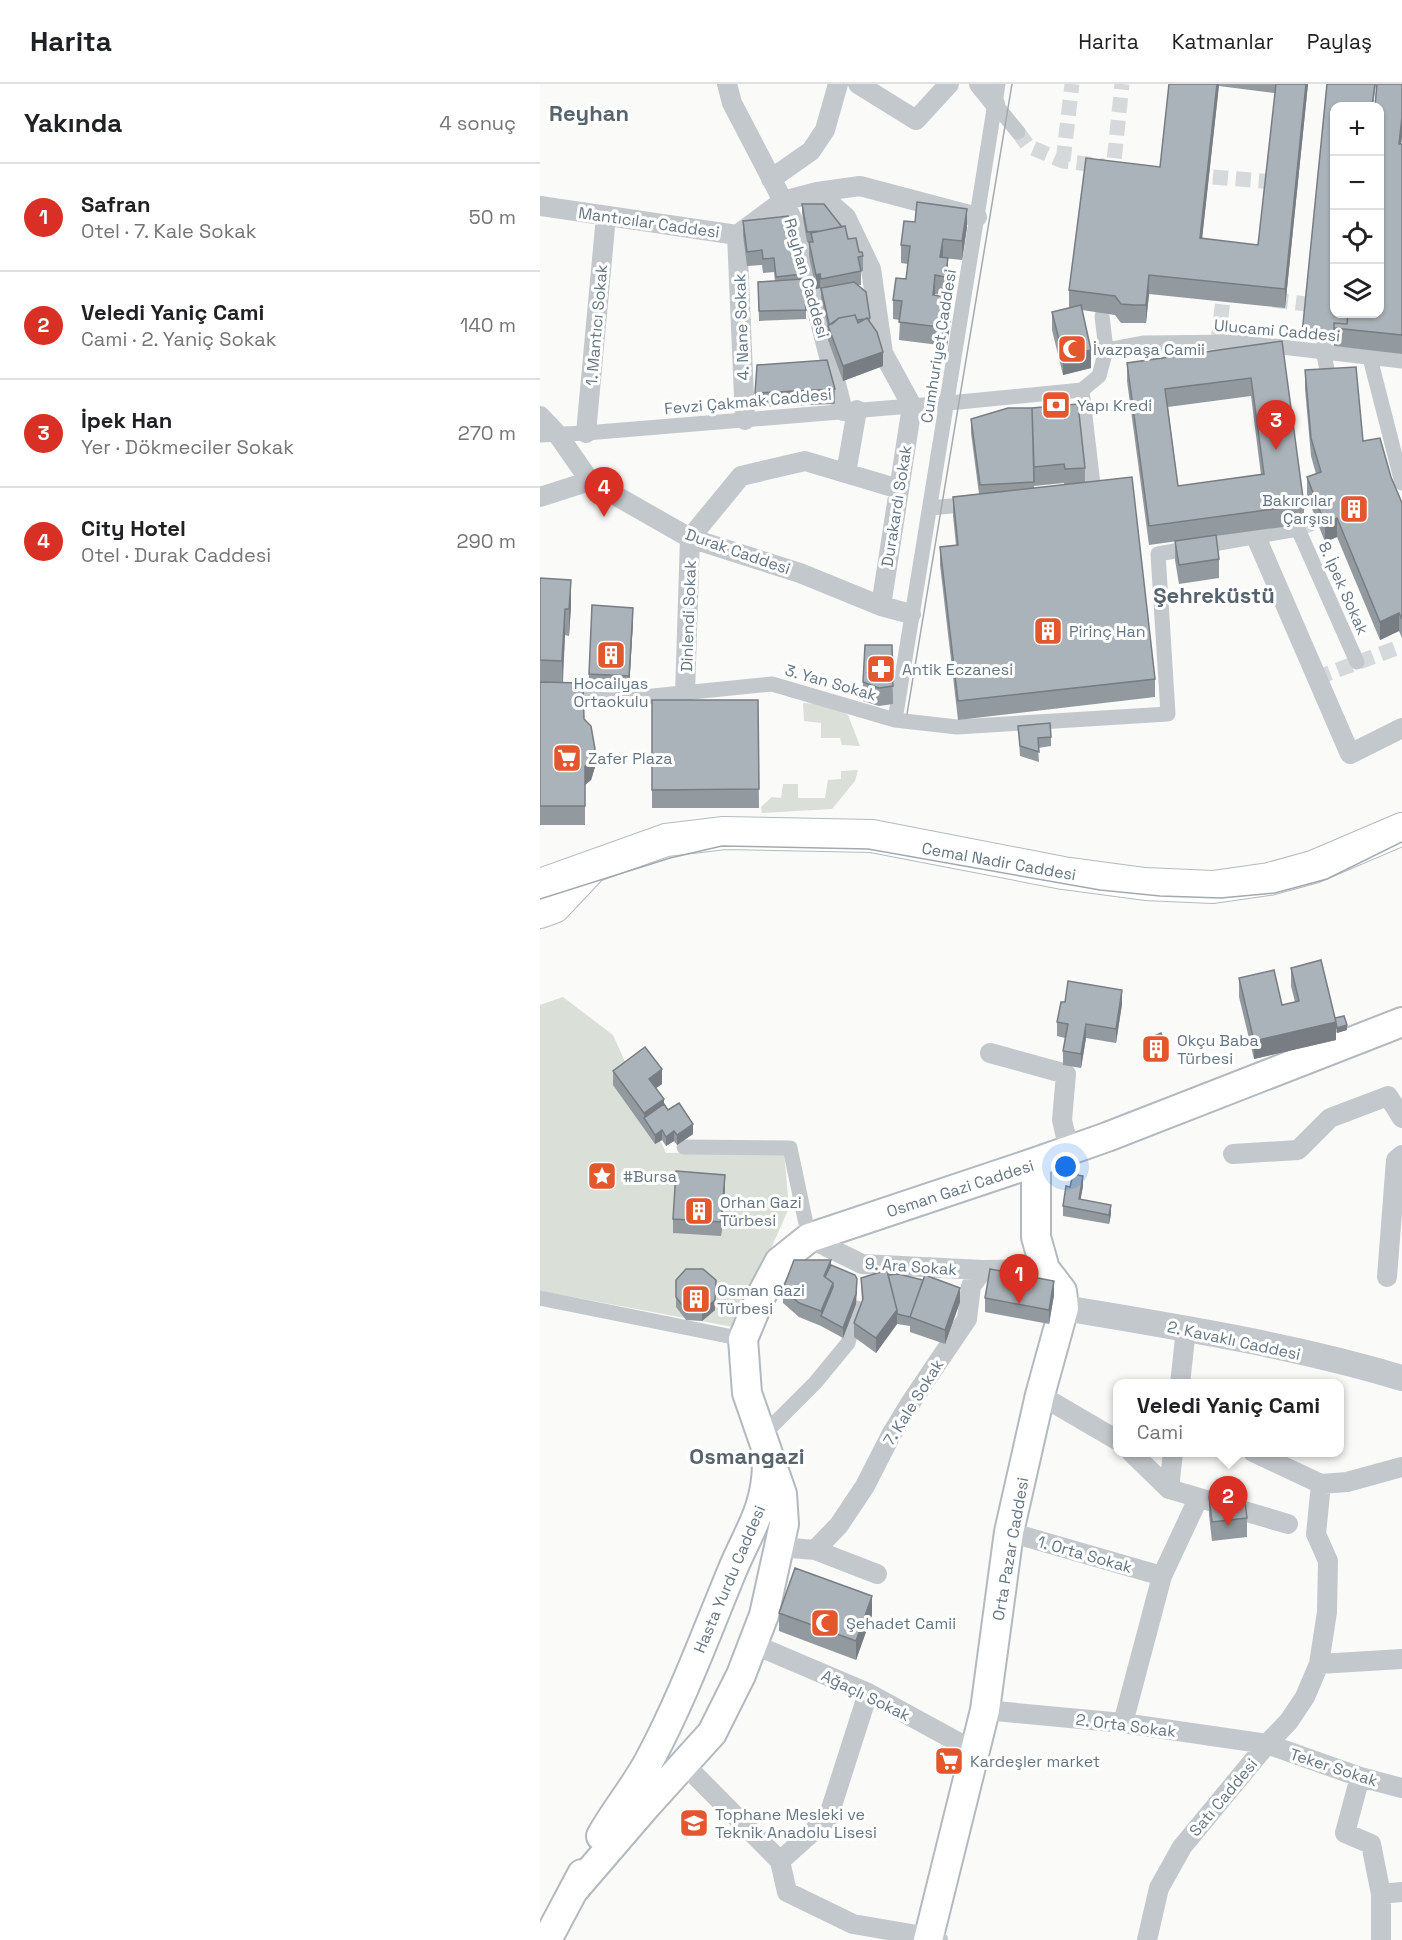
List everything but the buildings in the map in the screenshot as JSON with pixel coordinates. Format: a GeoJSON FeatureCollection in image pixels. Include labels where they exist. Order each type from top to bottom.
{"type":"FeatureCollection","features":[{"type":"Feature","properties":{"kind":"main road","name":"Cemal Nadir Caddesi"},"geometry":{"type":"LineString","coordinates":[[540,885],[666,840],[724,833],[872,836],[1071,874],[1145,884],[1213,887],[1269,879],[1313,867],[1402,829]]}},
{"type":"Feature","properties":{"kind":"main road","name":"Cemal Nadir Caddesi"},"geometry":{"type":"LineString","coordinates":[[540,912],[554,907],[591,867]]}},
{"type":"Feature","properties":{"kind":"main road","name":"Osman Gazi Caddesi"},"geometry":{"type":"LineString","coordinates":[[768,1454],[747,1393],[742,1339],[779,1262],[809,1238],[1069,1150],[1402,1022]]}},
{"type":"Feature","properties":{"kind":"main road"},"geometry":{"type":"LineString","coordinates":[[1036,1162],[1036,1237],[1045,1269],[1062,1291],[1064,1308]]}},
{"type":"Feature","properties":{"kind":"main road","name":"Orta Pazar Caddesi"},"geometry":{"type":"LineString","coordinates":[[932,1939],[985,1710],[1009,1532],[1040,1395],[1064,1308]]}},
{"type":"Feature","properties":{"kind":"main road","name":"Hasta Yurdu Caddesi"},"geometry":{"type":"LineString","coordinates":[[573,1891],[712,1733],[741,1675],[764,1616],[784,1524],[782,1494],[768,1454]]}},
{"type":"Feature","properties":{"kind":"main road","name":"Hasta Yurdu Caddesi"},"geometry":{"type":"LineString","coordinates":[[547,1940],[603,1833],[649,1761],[676,1706],[739,1553],[759,1515],[767,1485],[768,1454]]}},
{"type":"Feature","properties":{"kind":"street","name":"Reyhan Caddesi"},"geometry":{"type":"LineString","coordinates":[[728,84],[732,103],[795,224],[850,411]]}},
{"type":"Feature","properties":{"kind":"street"},"geometry":{"type":"LineString","coordinates":[[771,179],[811,151],[825,130],[838,84]]}},
{"type":"Feature","properties":{"kind":"street"},"geometry":{"type":"LineString","coordinates":[[858,84],[916,120],[949,84]]}},
{"type":"Feature","properties":{"kind":"street"},"geometry":{"type":"LineString","coordinates":[[979,84],[1018,132]]}},
{"type":"Feature","properties":{"kind":"street","name":"Cumhuriyet Caddesi"},"geometry":{"type":"LineString","coordinates":[[896,720],[911,614],[930,508],[953,402],[977,217],[998,84]]}},
{"type":"Feature","properties":{"kind":"street"},"geometry":{"type":"LineString","coordinates":[[783,201],[817,192],[860,186],[977,217]]}},
{"type":"Feature","properties":{"kind":"street"},"geometry":{"type":"LineString","coordinates":[[817,192],[846,217],[871,269],[884,353],[912,406]]}},
{"type":"Feature","properties":{"kind":"street","name":"Mantıcılar Caddesi"},"geometry":{"type":"LineString","coordinates":[[540,206],[737,235],[783,201]]}},
{"type":"Feature","properties":{"kind":"street","name":"1. Mantıcı Sokak"},"geometry":{"type":"LineString","coordinates":[[586,433],[606,216]]}},
{"type":"Feature","properties":{"kind":"street","name":"4. Nane Sokak"},"geometry":{"type":"LineString","coordinates":[[737,235],[745,420]]}},
{"type":"Feature","properties":{"kind":"street"},"geometry":{"type":"LineString","coordinates":[[953,402],[1082,390],[1099,376],[1106,350],[1102,316]]}},
{"type":"Feature","properties":{"kind":"street","name":"Ulucami Caddesi"},"geometry":{"type":"LineString","coordinates":[[1106,350],[1143,343],[1239,342],[1324,347],[1370,358],[1402,361]]}},
{"type":"Feature","properties":{"kind":"street"},"geometry":{"type":"LineString","coordinates":[[1324,347],[1331,387]]}},
{"type":"Feature","properties":{"kind":"street"},"geometry":{"type":"LineString","coordinates":[[1370,358],[1401,479]]}},
{"type":"Feature","properties":{"kind":"street"},"geometry":{"type":"LineString","coordinates":[[1070,495],[1094,493],[1082,390]]}},
{"type":"Feature","properties":{"kind":"street","name":"Fevzi Çakmak Caddesi"},"geometry":{"type":"LineString","coordinates":[[549,435],[953,402]]}},
{"type":"Feature","properties":{"kind":"street","name":"Durakardı Sokak"},"geometry":{"type":"LineString","coordinates":[[881,606],[912,406]]}},
{"type":"Feature","properties":{"kind":"street"},"geometry":{"type":"LineString","coordinates":[[846,473],[850,411]]}},
{"type":"Feature","properties":{"kind":"street","name":"Durak Caddesi"},"geometry":{"type":"LineString","coordinates":[[540,416],[549,435],[590,482],[690,538],[800,573],[881,606],[911,614]]}},
{"type":"Feature","properties":{"kind":"street"},"geometry":{"type":"LineString","coordinates":[[690,538],[741,476],[805,461],[899,489]]}},
{"type":"Feature","properties":{"kind":"street"},"geometry":{"type":"LineString","coordinates":[[540,497],[590,482]]}},
{"type":"Feature","properties":{"kind":"street"},"geometry":{"type":"LineString","coordinates":[[930,508],[988,503]]}},
{"type":"Feature","properties":{"kind":"street","name":"8. İpek Sokak"},"geometry":{"type":"LineString","coordinates":[[1256,537],[1298,529],[1357,662]]}},
{"type":"Feature","properties":{"kind":"street"},"geometry":{"type":"LineString","coordinates":[[1256,537],[1350,754],[1402,728]]}},
{"type":"Feature","properties":{"kind":"street","name":"3. Yan Sokak"},"geometry":{"type":"LineString","coordinates":[[540,697],[613,700],[772,684],[896,720],[957,727],[1168,714],[1158,554],[1256,537]]}},
{"type":"Feature","properties":{"kind":"street","name":"Dinlendi Sokak"},"geometry":{"type":"LineString","coordinates":[[685,694],[690,538]]}},
{"type":"Feature","properties":{"kind":"street"},"geometry":{"type":"LineString","coordinates":[[990,1053],[1066,1074],[1062,1120],[1069,1150]]}},
{"type":"Feature","properties":{"kind":"street"},"geometry":{"type":"LineString","coordinates":[[1233,1154],[1298,1150],[1330,1118],[1388,1096],[1402,1118]]}},
{"type":"Feature","properties":{"kind":"street"},"geometry":{"type":"LineString","coordinates":[[684,1147],[790,1148],[809,1238]]}},
{"type":"Feature","properties":{"kind":"street"},"geometry":{"type":"LineString","coordinates":[[1387,1277],[1396,1160],[1402,1155]]}},
{"type":"Feature","properties":{"kind":"street","name":"9. Ara Sokak"},"geometry":{"type":"LineString","coordinates":[[809,1238],[862,1264],[983,1270]]}},
{"type":"Feature","properties":{"kind":"street"},"geometry":{"type":"LineString","coordinates":[[983,1270],[1045,1269]]}},
{"type":"Feature","properties":{"kind":"street","name":"7. Kale Sokak"},"geometry":{"type":"LineString","coordinates":[[815,1550],[846,1515],[865,1486],[911,1402],[967,1319],[971,1286],[983,1270]]}},
{"type":"Feature","properties":{"kind":"street"},"geometry":{"type":"LineString","coordinates":[[540,1298],[742,1339]]}},
{"type":"Feature","properties":{"kind":"street"},"geometry":{"type":"LineString","coordinates":[[772,1426],[815,1383],[848,1343],[857,1308]]}},
{"type":"Feature","properties":{"kind":"street","name":"2. Kavaklı Caddesi"},"geometry":{"type":"LineString","coordinates":[[1064,1308],[1186,1329],[1375,1370],[1402,1378]]}},
{"type":"Feature","properties":{"kind":"street"},"geometry":{"type":"LineString","coordinates":[[1180,1379],[1186,1329]]}},
{"type":"Feature","properties":{"kind":"street"},"geometry":{"type":"LineString","coordinates":[[1040,1395],[1113,1438]]}},
{"type":"Feature","properties":{"kind":"street"},"geometry":{"type":"LineString","coordinates":[[1136,1457],[1169,1489],[1288,1524]]}},
{"type":"Feature","properties":{"kind":"street"},"geometry":{"type":"LineString","coordinates":[[1169,1489],[1172,1457]]}},
{"type":"Feature","properties":{"kind":"street"},"geometry":{"type":"LineString","coordinates":[[1264,1457],[1321,1484],[1347,1482],[1402,1467]]}},
{"type":"Feature","properties":{"kind":"street","name":"Satı Caddesi"},"geometry":{"type":"LineString","coordinates":[[1148,1940],[1159,1888],[1182,1847],[1267,1744],[1289,1721],[1305,1697],[1319,1664],[1327,1612],[1329,1561],[1316,1534],[1321,1484]]}},
{"type":"Feature","properties":{"kind":"street"},"geometry":{"type":"LineString","coordinates":[[1123,1723],[1162,1576],[1198,1499]]}},
{"type":"Feature","properties":{"kind":"street","name":"1. Orta Sokak"},"geometry":{"type":"LineString","coordinates":[[1009,1532],[1162,1576]]}},
{"type":"Feature","properties":{"kind":"street"},"geometry":{"type":"LineString","coordinates":[[780,1547],[815,1550],[877,1574]]}},
{"type":"Feature","properties":{"kind":"street","name":"Ağaçlı Sokak"},"geometry":{"type":"LineString","coordinates":[[753,1644],[868,1693],[976,1752]]}},
{"type":"Feature","properties":{"kind":"street"},"geometry":{"type":"LineString","coordinates":[[1319,1664],[1402,1659]]}},
{"type":"Feature","properties":{"kind":"street"},"geometry":{"type":"LineString","coordinates":[[780,1861],[828,1818],[868,1693]]}},
{"type":"Feature","properties":{"kind":"street","name":"2. Orta Sokak"},"geometry":{"type":"LineString","coordinates":[[985,1710],[1123,1723],[1267,1744]]}},
{"type":"Feature","properties":{"kind":"street","name":"Teker Sokak"},"geometry":{"type":"LineString","coordinates":[[1267,1744],[1360,1777],[1402,1788]]}},
{"type":"Feature","properties":{"kind":"street"},"geometry":{"type":"LineString","coordinates":[[684,1764],[780,1861],[787,1892],[853,1924],[932,1939]]}},
{"type":"Feature","properties":{"kind":"street"},"geometry":{"type":"LineString","coordinates":[[1360,1777],[1345,1833],[1371,1844],[1381,1893],[1381,1940]]}},
{"type":"Feature","properties":{"kind":"street"},"geometry":{"type":"LineString","coordinates":[[1381,1893],[1402,1892]]}},
{"type":"Feature","properties":{"kind":"shaded area"},"geometry":{"type":"Polygon","coordinates":[[[803,703],[829,705],[848,715],[860,746],[842,745],[840,738],[821,738],[821,723],[804,721],[803,703]]]}},
{"type":"Feature","properties":{"kind":"shaded area"},"geometry":{"type":"Polygon","coordinates":[[[858,770],[855,781],[832,809],[762,813],[761,807],[772,797],[781,798],[783,784],[798,784],[798,798],[825,798],[828,780],[841,779],[841,771],[858,770]]]}},
{"type":"Feature","properties":{"kind":"shaded area"},"geometry":{"type":"Polygon","coordinates":[[[563,997],[613,1035],[666,1153],[784,1151],[789,1208],[733,1327],[540,1291],[540,1005],[563,997]]]}},
{"type":"Feature","properties":{"kind":"tunnel"},"geometry":{"type":"LineString","coordinates":[[1063,161],[1072,84]]}},
{"type":"Feature","properties":{"kind":"tunnel"},"geometry":{"type":"LineString","coordinates":[[1112,181],[1122,84]]}},
{"type":"Feature","properties":{"kind":"tunnel"},"geometry":{"type":"LineString","coordinates":[[1018,132],[1028,146],[1063,161],[1104,166]]}},
{"type":"Feature","properties":{"kind":"tunnel"},"geometry":{"type":"LineString","coordinates":[[1190,175],[1286,183]]}},
{"type":"Feature","properties":{"kind":"tunnel"},"geometry":{"type":"LineString","coordinates":[[1218,342],[1225,282]]}},
{"type":"Feature","properties":{"kind":"tunnel"},"geometry":{"type":"LineString","coordinates":[[1273,300],[1324,306]]}},
{"type":"Feature","properties":{"kind":"tunnel"},"geometry":{"type":"LineString","coordinates":[[1298,529],[1334,514]]}},
{"type":"Feature","properties":{"kind":"tunnel"},"geometry":{"type":"LineString","coordinates":[[1316,678],[1402,646]]}},
{"type":"Feature","properties":{"kind":"tram line"},"geometry":{"type":"LineString","coordinates":[[907,714],[1012,84]]}},
{"type":"Feature","properties":{"kind":"tram line"},"geometry":{"type":"LineString","coordinates":[[540,899],[670,858],[722,846],[868,849],[1100,890],[1160,896],[1221,898],[1275,893],[1327,879],[1402,842]]}},
{"type":"Feature","properties":{"kind":"place","name":"İvazpaşa Camii"},"geometry":{"type":"Point","coordinates":[1072,349]}},
{"type":"Feature","properties":{"kind":"place","name":"Yapı Kredi"},"geometry":{"type":"Point","coordinates":[1056,405]}},
{"type":"Feature","properties":{"kind":"place","name":"İpek Han"},"geometry":{"type":"Point","coordinates":[1276,450]}},
{"type":"Feature","properties":{"kind":"place","name":"Bakırcılar Çarşısı"},"geometry":{"type":"Point","coordinates":[1354,509]}},
{"type":"Feature","properties":{"kind":"place","name":"City Hotel"},"geometry":{"type":"Point","coordinates":[604,517]}},
{"type":"Feature","properties":{"kind":"place","name":"Pirinç Han"},"geometry":{"type":"Point","coordinates":[1048,631]}},
{"type":"Feature","properties":{"kind":"place","name":"Hocailyas Ortaokulu"},"geometry":{"type":"Point","coordinates":[611,655]}},
{"type":"Feature","properties":{"kind":"place","name":"Antik Eczanesi"},"geometry":{"type":"Point","coordinates":[881,669]}},
{"type":"Feature","properties":{"kind":"place","name":"Zafer Plaza"},"geometry":{"type":"Point","coordinates":[567,758]}},
{"type":"Feature","properties":{"kind":"place","name":"Okçu Baba Türbesi"},"geometry":{"type":"Point","coordinates":[1156,1049]}},
{"type":"Feature","properties":{"kind":"place","name":"#Bursa"},"geometry":{"type":"Point","coordinates":[602,1176]}},
{"type":"Feature","properties":{"kind":"place","name":"Orhan Gazi Türbesi"},"geometry":{"type":"Point","coordinates":[699,1211]}},
{"type":"Feature","properties":{"kind":"place","name":"Osman Gazi Türbesi"},"geometry":{"type":"Point","coordinates":[696,1299]}},
{"type":"Feature","properties":{"kind":"place","name":"Safran"},"geometry":{"type":"Point","coordinates":[1019,1304]}},
{"type":"Feature","properties":{"kind":"place","name":"Veledi Yaniç Cami"},"geometry":{"type":"Point","coordinates":[1228,1526]}},
{"type":"Feature","properties":{"kind":"place","name":"Şehadet Camii"},"geometry":{"type":"Point","coordinates":[825,1623]}},
{"type":"Feature","properties":{"kind":"place","name":"Kardeşler market"},"geometry":{"type":"Point","coordinates":[949,1761]}},
{"type":"Feature","properties":{"kind":"place","name":"Tophane Mesleki ve Teknik Anadolu Lisesi"},"geometry":{"type":"Point","coordinates":[694,1823]}},
{"type":"Feature","properties":{"kind":"district","name":"Reyhan"},"geometry":{"type":"Point","coordinates":[589,113]}},
{"type":"Feature","properties":{"kind":"district","name":"Şehreküstü"},"geometry":{"type":"Point","coordinates":[1214,595]}},
{"type":"Feature","properties":{"kind":"district","name":"Osmangazi"},"geometry":{"type":"Point","coordinates":[747,1456]}}]}
